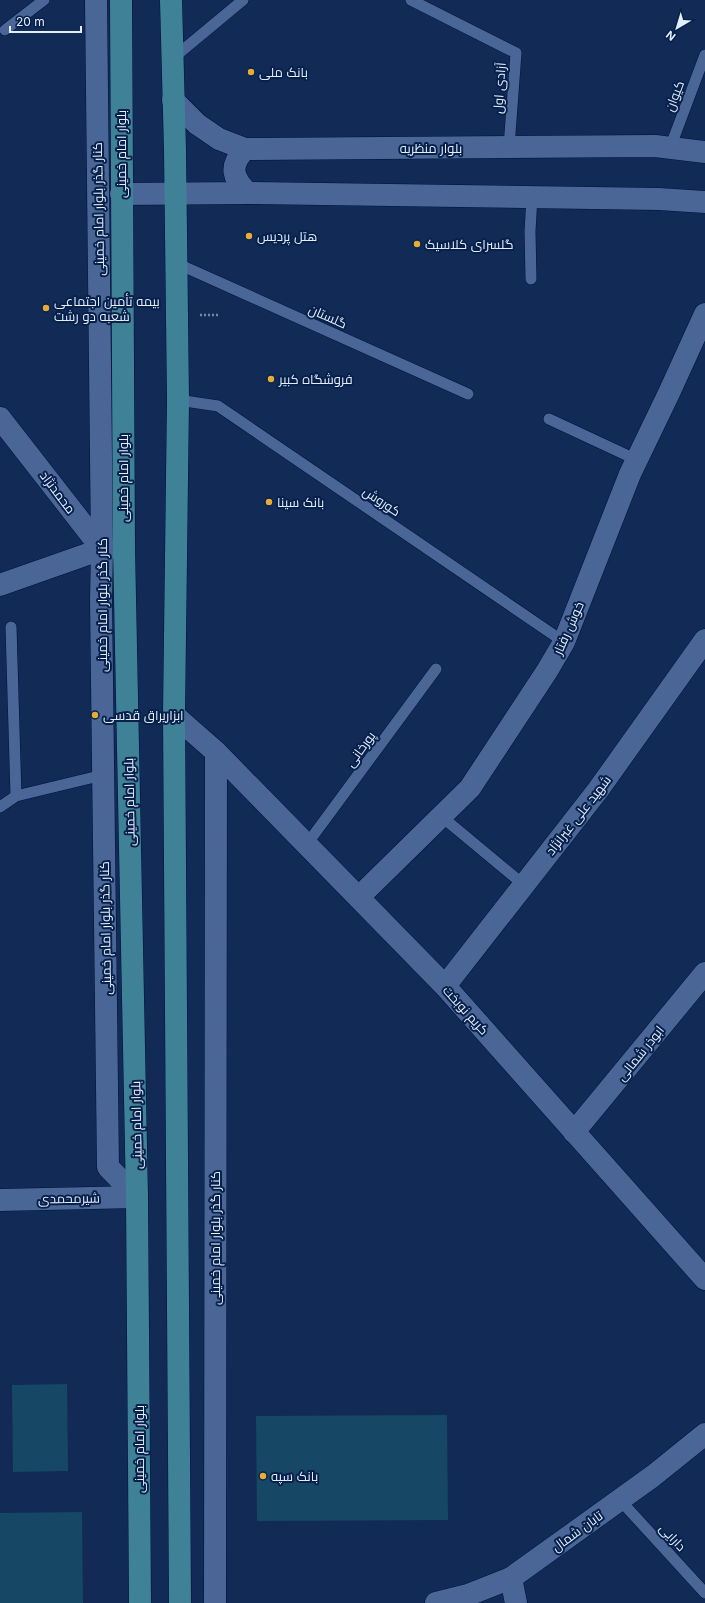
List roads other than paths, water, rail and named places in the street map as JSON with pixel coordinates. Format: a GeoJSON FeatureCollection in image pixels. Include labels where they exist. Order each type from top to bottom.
{"type":"FeatureCollection","features":[{"type":"Feature","properties":{"kind":"main road","name":"بلوار امام خمینی"},"geometry":{"type":"LineString","coordinates":[[121,0],[124,548],[137,1197],[140,1603]]}},
{"type":"Feature","properties":{"kind":"main road"},"geometry":{"type":"LineString","coordinates":[[171,0],[178,400],[174,715],[180,1603]]}},
{"type":"Feature","properties":{"kind":"street","name":"کنار گذر بلوار امام خمینی"},"geometry":{"type":"LineString","coordinates":[[96,0],[108,1168],[137,1197]]}},
{"type":"Feature","properties":{"kind":"street","name":"بلوار منظریه"},"geometry":{"type":"LineString","coordinates":[[173,100],[197,124],[219,139],[245,149],[655,146],[705,152]]}},
{"type":"Feature","properties":{"kind":"street"},"geometry":{"type":"LineString","coordinates":[[245,149],[236,160],[234,174],[241,186],[248,193]]}},
{"type":"Feature","properties":{"kind":"street"},"geometry":{"type":"LineString","coordinates":[[121,194],[248,193],[659,199],[705,202]]}},
{"type":"Feature","properties":{"kind":"street","name":"خوش رفتار"},"geometry":{"type":"LineString","coordinates":[[359,897],[470,788],[547,671],[564,642],[636,460],[705,314]]}},
{"type":"Feature","properties":{"kind":"street","name":"محمدنژاد"},"geometry":{"type":"LineString","coordinates":[[0,418],[102,549]]}},
{"type":"Feature","properties":{"kind":"street"},"geometry":{"type":"LineString","coordinates":[[0,585],[102,549],[124,548]]}},
{"type":"Feature","properties":{"kind":"street","name":"شهید علی غبرانژاد"},"geometry":{"type":"LineString","coordinates":[[445,986],[598,790],[705,640]]}},
{"type":"Feature","properties":{"kind":"street","name":"کریم نوبخت"},"geometry":{"type":"LineString","coordinates":[[174,715],[216,752],[445,986],[705,1279]]}},
{"type":"Feature","properties":{"kind":"street","name":"کنار گذر بلوار امام خمینی"},"geometry":{"type":"LineString","coordinates":[[215,1603],[216,752]]}},
{"type":"Feature","properties":{"kind":"street","name":"ابوذر شمالی"},"geometry":{"type":"LineString","coordinates":[[574,1132],[705,973]]}},
{"type":"Feature","properties":{"kind":"street","name":"شیرمحمدی"},"geometry":{"type":"LineString","coordinates":[[0,1200],[137,1197]]}},
{"type":"Feature","properties":{"kind":"street","name":"تابان شمال"},"geometry":{"type":"LineString","coordinates":[[436,1603],[468,1595],[511,1578],[654,1476],[705,1434]]}},
{"type":"Feature","properties":{"kind":"street"},"geometry":{"type":"LineString","coordinates":[[511,1578],[516,1603]]}},
{"type":"Feature","properties":{"kind":"lane"},"geometry":{"type":"LineString","coordinates":[[5,30],[44,0]]}},
{"type":"Feature","properties":{"kind":"lane"},"geometry":{"type":"LineString","coordinates":[[172,60],[242,0]]}},
{"type":"Feature","properties":{"kind":"lane","name":"آزادی اول"},"geometry":{"type":"LineString","coordinates":[[410,0],[516,53],[509,147]]}},
{"type":"Feature","properties":{"kind":"lane","name":"کیوان"},"geometry":{"type":"LineString","coordinates":[[670,148],[705,55]]}},
{"type":"Feature","properties":{"kind":"lane"},"geometry":{"type":"LineString","coordinates":[[530,278],[532,197]]}},
{"type":"Feature","properties":{"kind":"lane","name":"گلستان"},"geometry":{"type":"LineString","coordinates":[[176,263],[468,394]]}},
{"type":"Feature","properties":{"kind":"lane","name":"کوروش"},"geometry":{"type":"LineString","coordinates":[[178,400],[218,406],[564,642]]}},
{"type":"Feature","properties":{"kind":"lane"},"geometry":{"type":"LineString","coordinates":[[549,419],[636,460]]}},
{"type":"Feature","properties":{"kind":"lane"},"geometry":{"type":"LineString","coordinates":[[11,627],[16,796]]}},
{"type":"Feature","properties":{"kind":"lane","name":"پورخانی"},"geometry":{"type":"LineString","coordinates":[[307,844],[436,669]]}},
{"type":"Feature","properties":{"kind":"lane"},"geometry":{"type":"LineString","coordinates":[[0,807],[16,796],[103,775]]}},
{"type":"Feature","properties":{"kind":"lane"},"geometry":{"type":"LineString","coordinates":[[441,816],[524,885]]}},
{"type":"Feature","properties":{"kind":"lane","name":"دارایی"},"geometry":{"type":"LineString","coordinates":[[620,1500],[705,1593]]}},
{"type":"Feature","properties":{"kind":"place","name":"بانک ملی"},"geometry":{"type":"Point","coordinates":[251,72]}},
{"type":"Feature","properties":{"kind":"place","name":"هتل پرديس"},"geometry":{"type":"Point","coordinates":[249,236]}},
{"type":"Feature","properties":{"kind":"place","name":"گلسرای کلاسیک"},"geometry":{"type":"Point","coordinates":[417,244]}},
{"type":"Feature","properties":{"kind":"place","name":"بیمه تأمین اجتماعی شعبه دو رشت"},"geometry":{"type":"Point","coordinates":[46,308]}},
{"type":"Feature","properties":{"kind":"place","name":"فروشگاه کبیر"},"geometry":{"type":"Point","coordinates":[271,379]}},
{"type":"Feature","properties":{"kind":"place","name":"بانک سینا"},"geometry":{"type":"Point","coordinates":[269,502]}},
{"type":"Feature","properties":{"kind":"place","name":"ابزاریراق قدسی"},"geometry":{"type":"Point","coordinates":[95,715]}},
{"type":"Feature","properties":{"kind":"place","name":"بانک سپه"},"geometry":{"type":"Point","coordinates":[263,1476]}}]}
